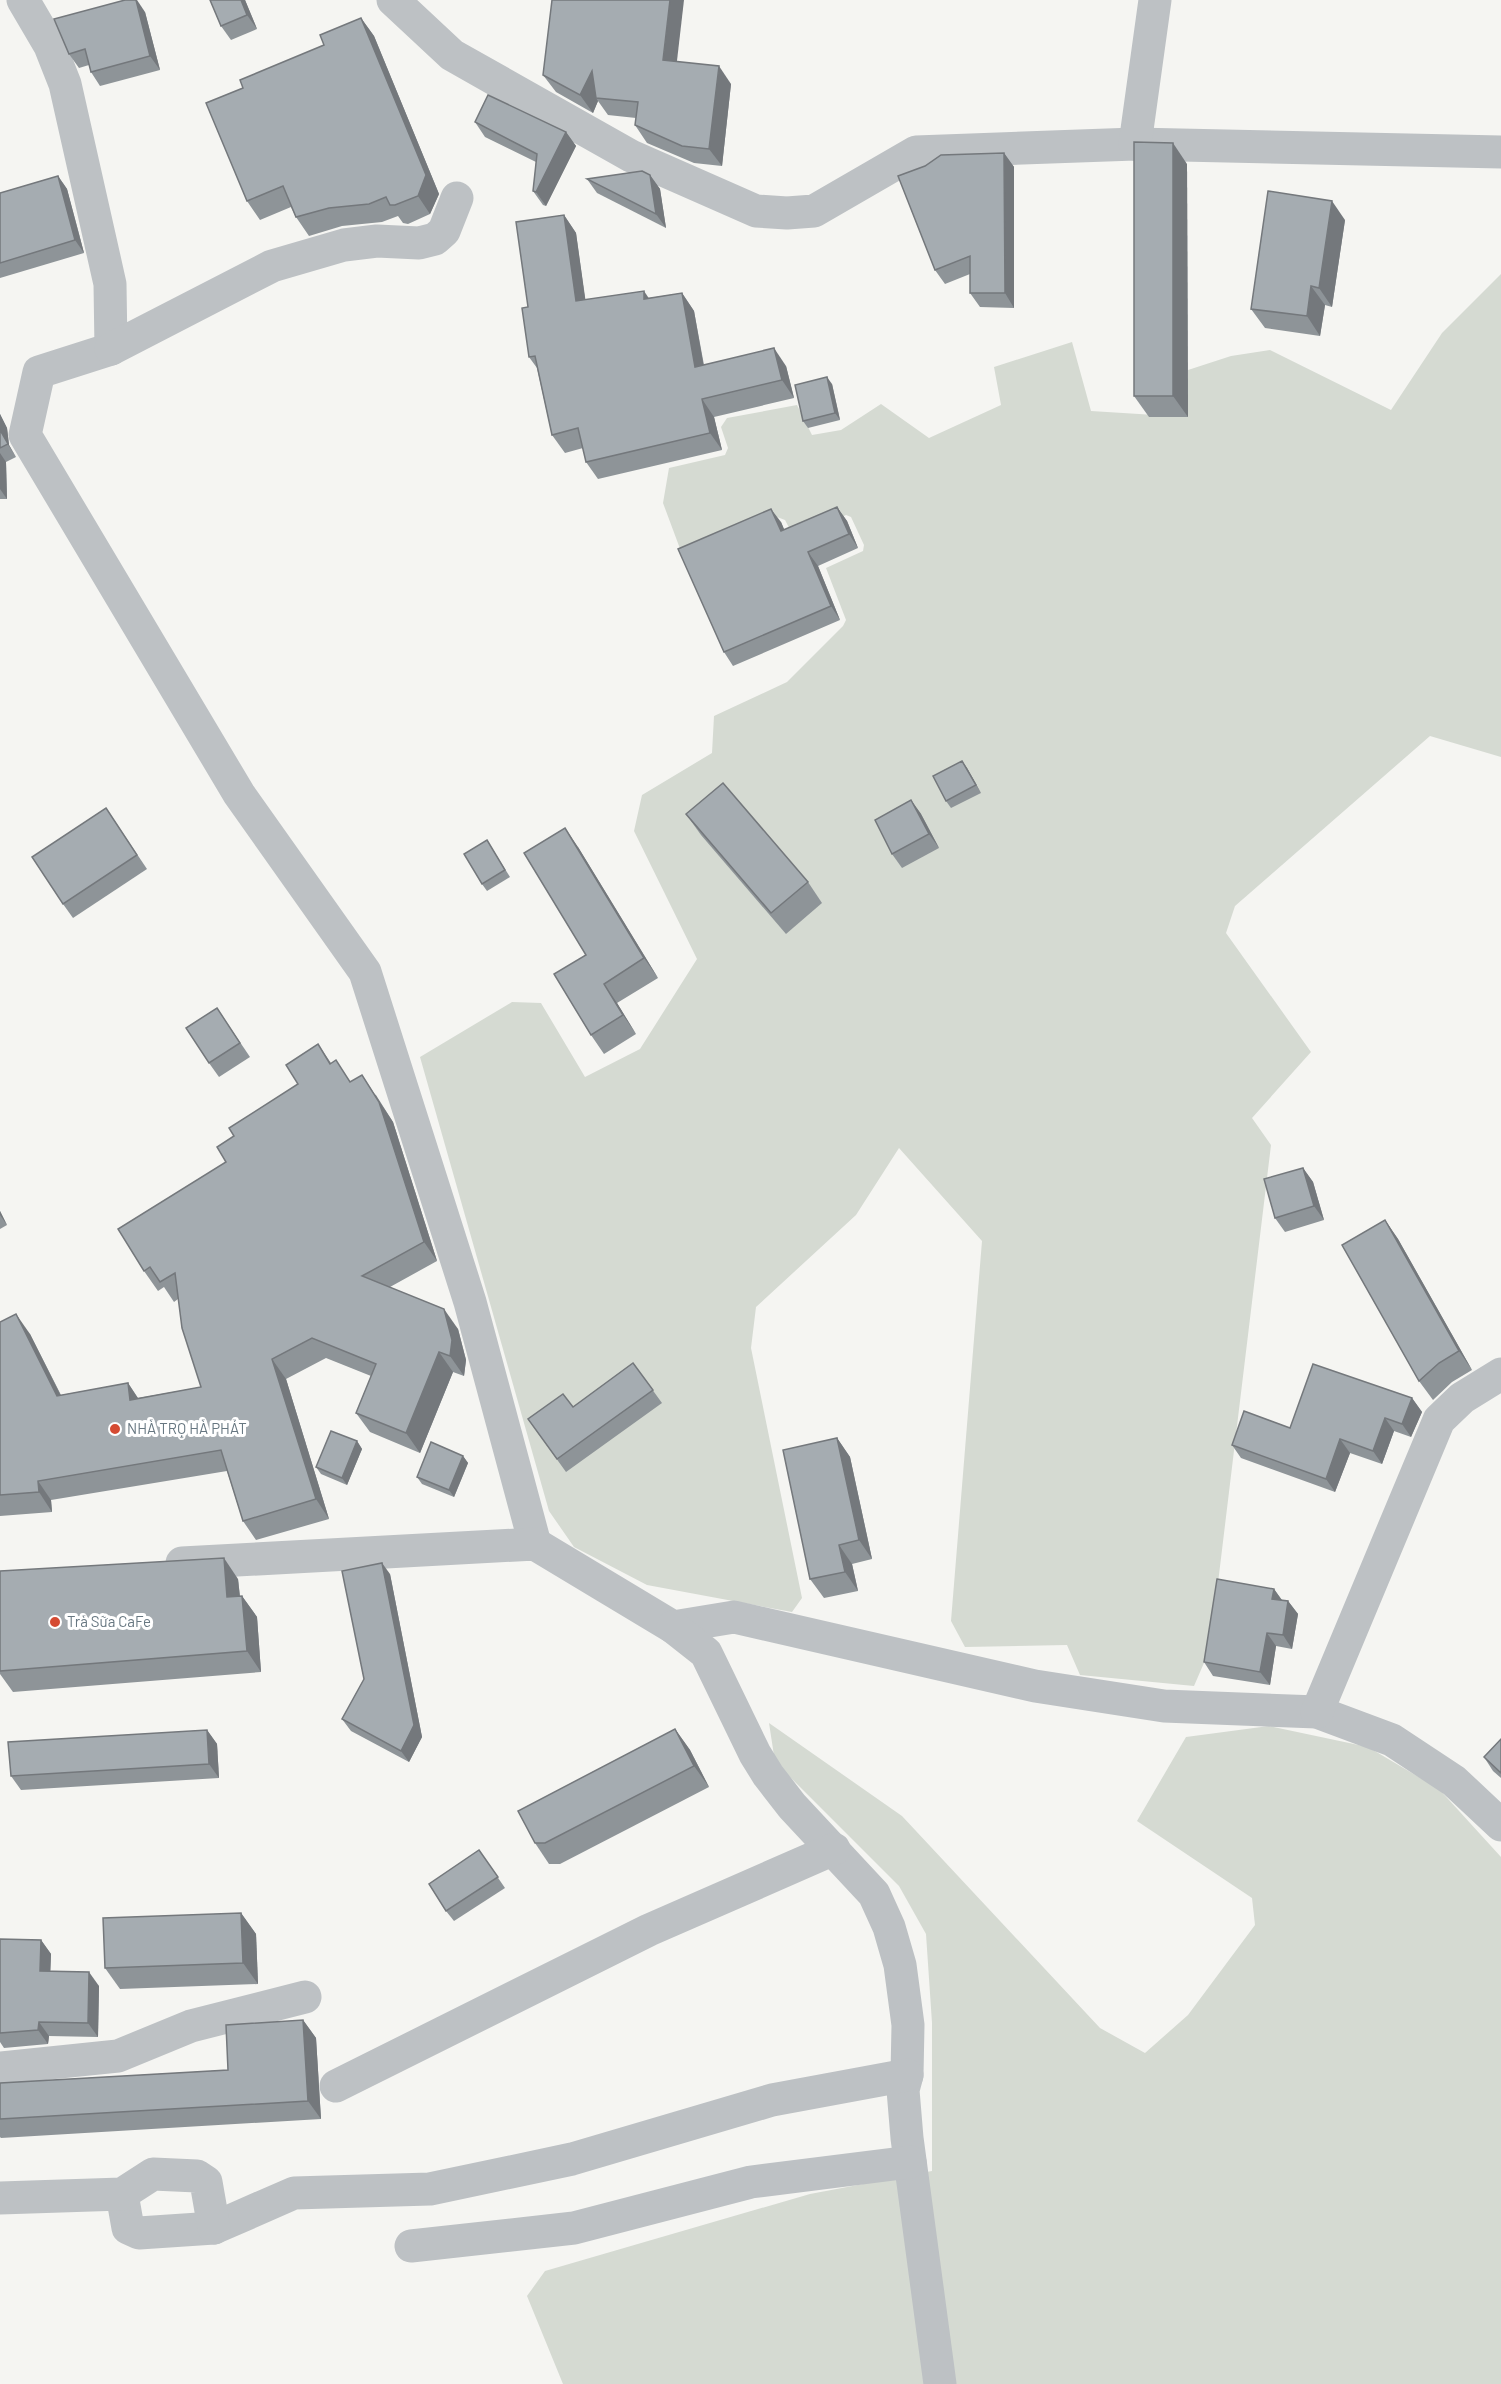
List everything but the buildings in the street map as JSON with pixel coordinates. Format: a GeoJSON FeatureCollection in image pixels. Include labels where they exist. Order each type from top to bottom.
{"type":"FeatureCollection","features":[{"type":"Feature","properties":{"kind":"street"},"geometry":{"type":"LineString","coordinates":[[23,0],[50,46],[65,84],[110,284],[111,349]]}},
{"type":"Feature","properties":{"kind":"street"},"geometry":{"type":"LineString","coordinates":[[393,0],[452,55],[631,156],[756,211],[787,213],[814,211],[916,152],[1135,144],[1501,152]]}},
{"type":"Feature","properties":{"kind":"street"},"geometry":{"type":"LineString","coordinates":[[1135,144],[1155,0]]}},
{"type":"Feature","properties":{"kind":"street"},"geometry":{"type":"LineString","coordinates":[[457,198],[444,231],[435,239],[419,243],[377,241],[344,245],[272,266],[111,349],[39,372],[26,435],[239,794],[365,972],[470,1302],[535,1544]]}},
{"type":"Feature","properties":{"kind":"street"},"geometry":{"type":"LineString","coordinates":[[1317,1712],[1439,1420],[1462,1398],[1501,1374]]}},
{"type":"Feature","properties":{"kind":"street"},"geometry":{"type":"LineString","coordinates":[[154,1565],[535,1544],[673,1627],[706,1653],[755,1754],[768,1775],[792,1806],[874,1894],[890,1927],[900,1965],[908,2025],[907,2075],[903,2090],[910,2162],[940,2384]]}},
{"type":"Feature","properties":{"kind":"street"},"geometry":{"type":"LineString","coordinates":[[673,1627],[734,1617],[1035,1686],[1164,1706],[1317,1712],[1392,1740],[1454,1781],[1501,1825]]}},
{"type":"Feature","properties":{"kind":"street"},"geometry":{"type":"LineString","coordinates":[[336,2086],[649,1930],[834,1849]]}},
{"type":"Feature","properties":{"kind":"street"},"geometry":{"type":"LineString","coordinates":[[0,2068],[118,2056],[191,2026],[305,1997]]}},
{"type":"Feature","properties":{"kind":"street"},"geometry":{"type":"LineString","coordinates":[[122,2194],[128,2228],[139,2233],[214,2228],[294,2193],[430,2189],[572,2159],[772,2100],[907,2075]]}},
{"type":"Feature","properties":{"kind":"street"},"geometry":{"type":"LineString","coordinates":[[411,2246],[574,2228],[751,2182],[910,2162]]}},
{"type":"Feature","properties":{"kind":"street"},"geometry":{"type":"LineString","coordinates":[[0,2198],[122,2194],[153,2174],[197,2176],[206,2182],[214,2228]]}},
{"type":"Feature","properties":{"kind":"shaded area"},"geometry":{"type":"Polygon","coordinates":[[[1501,274],[1501,757],[1430,736],[1235,906],[1226,933],[1311,1052],[1252,1118],[1271,1145],[1210,1649],[1194,1686],[1080,1675],[1067,1645],[965,1647],[951,1621],[982,1241],[899,1148],[856,1215],[756,1307],[751,1348],[802,1598],[792,1612],[647,1585],[574,1547],[549,1511],[420,1057],[512,1002],[541,1003],[585,1077],[640,1049],[697,959],[634,831],[642,795],[712,753],[714,716],[787,682],[843,626],[846,620],[826,568],[863,551],[864,545],[851,517],[846,515],[795,539],[785,520],[777,517],[694,557],[682,554],[663,503],[669,468],[725,455],[728,448],[721,427],[727,418],[797,405],[812,435],[841,430],[881,404],[929,438],[1001,405],[994,367],[1072,342],[1091,411],[1187,417],[1188,370],[1231,356],[1270,350],[1391,410],[1442,333],[1501,274]]]}},
{"type":"Feature","properties":{"kind":"shaded area"},"geometry":{"type":"Polygon","coordinates":[[[769,1723],[902,1816],[1100,2028],[1145,2053],[1188,2015],[1255,1925],[1252,1898],[1137,1821],[1186,1737],[1269,1726],[1368,1747],[1439,1789],[1501,1857],[1501,2384],[563,2384],[527,2296],[545,2271],[810,2194],[932,2171],[932,2023],[926,1934],[899,1886],[775,1762],[769,1723]]]}},
{"type":"Feature","properties":{"kind":"place","name":"NHÀ TRỌ HÀ PHÁT"},"geometry":{"type":"Point","coordinates":[115,1429]}},
{"type":"Feature","properties":{"kind":"place","name":"Trà Sữa CaFe"},"geometry":{"type":"Point","coordinates":[55,1622]}}]}
